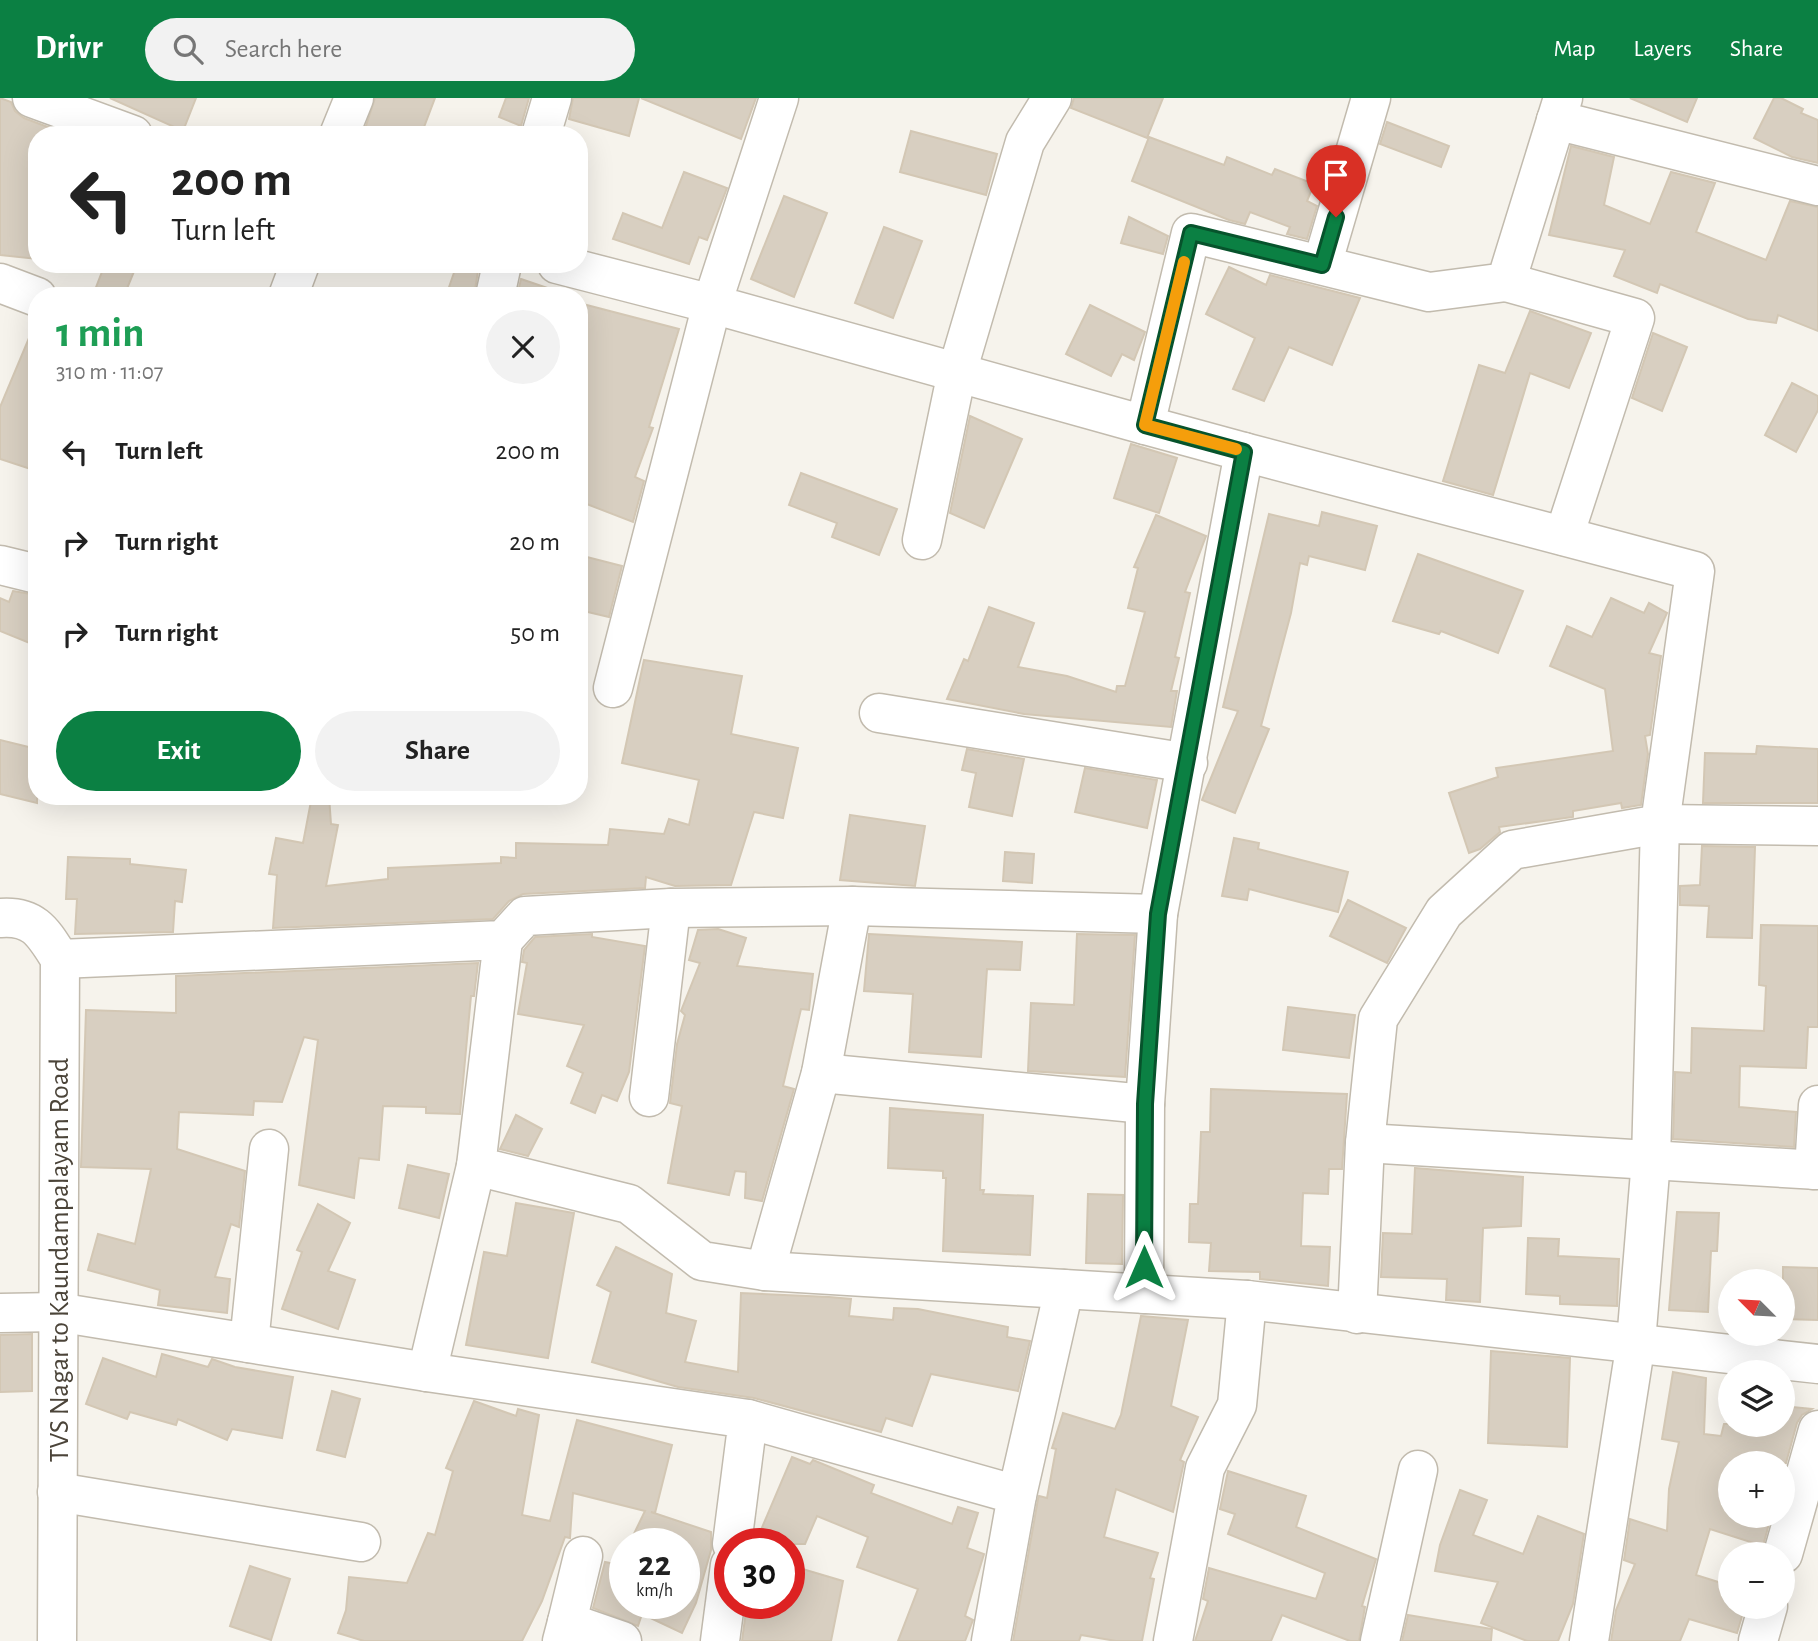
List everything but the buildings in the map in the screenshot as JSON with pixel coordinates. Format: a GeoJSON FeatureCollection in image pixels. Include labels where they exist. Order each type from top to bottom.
{"type":"FeatureCollection","features":[{"type":"Feature","properties":{"kind":"street"},"geometry":{"type":"LineString","coordinates":[[33,98],[109,126]]}},
{"type":"Feature","properties":{"kind":"street"},"geometry":{"type":"LineString","coordinates":[[343,126],[354,98]]}},
{"type":"Feature","properties":{"kind":"street"},"geometry":{"type":"LineString","coordinates":[[544,126],[552,98]]}},
{"type":"Feature","properties":{"kind":"street"},"geometry":{"type":"LineString","coordinates":[[614,688],[712,304],[779,98]]}},
{"type":"Feature","properties":{"kind":"street"},"geometry":{"type":"LineString","coordinates":[[922,540],[957,372],[1025,142],[1052,98]]}},
{"type":"Feature","properties":{"kind":"street"},"geometry":{"type":"LineString","coordinates":[[1322,265],[1371,98]]}},
{"type":"Feature","properties":{"kind":"street"},"geometry":{"type":"LineString","coordinates":[[1506,282],[1559,109],[1818,186]]}},
{"type":"Feature","properties":{"kind":"street"},"geometry":{"type":"LineString","coordinates":[[1145,425],[1191,233],[1429,292],[1506,282],[1635,318],[1564,536]]}},
{"type":"Feature","properties":{"kind":"street"},"geometry":{"type":"LineString","coordinates":[[588,272],[712,304],[1244,452],[1695,571],[1660,824],[1651,1160],[1636,1342],[1589,1641]]}},
{"type":"Feature","properties":{"kind":"street"},"geometry":{"type":"LineString","coordinates":[[0,283],[28,294]]}},
{"type":"Feature","properties":{"kind":"street"},"geometry":{"type":"LineString","coordinates":[[1144,1294],[1145,1104],[1158,914],[1244,452]]}},
{"type":"Feature","properties":{"kind":"street"},"geometry":{"type":"LineString","coordinates":[[0,565],[28,571]]}},
{"type":"Feature","properties":{"kind":"street"},"geometry":{"type":"LineString","coordinates":[[879,713],[1188,762]]}},
{"type":"Feature","properties":{"kind":"street"},"geometry":{"type":"LineString","coordinates":[[1357,1314],[1365,1143],[1378,1019],[1444,912],[1512,850],[1660,824],[1818,826]]}},
{"type":"Feature","properties":{"kind":"street"},"geometry":{"type":"LineString","coordinates":[[427,1373],[475,1166],[503,940],[526,915],[671,908],[852,906],[1158,914]]}},
{"type":"Feature","properties":{"kind":"street"},"geometry":{"type":"LineString","coordinates":[[765,1271],[821,1073],[852,906]]}},
{"type":"Feature","properties":{"kind":"street"},"geometry":{"type":"LineString","coordinates":[[649,1097],[671,908]]}},
{"type":"Feature","properties":{"kind":"street"},"geometry":{"type":"LineString","coordinates":[[0,918],[11,917],[39,926],[60,959],[503,940]]}},
{"type":"Feature","properties":{"kind":"street","name":"TVS Nagar to Kaundampalayam Road"},"geometry":{"type":"LineString","coordinates":[[57,1641],[60,959]]}},
{"type":"Feature","properties":{"kind":"street"},"geometry":{"type":"LineString","coordinates":[[821,1073],[1145,1104]]}},
{"type":"Feature","properties":{"kind":"street"},"geometry":{"type":"LineString","coordinates":[[1365,1143],[1816,1170],[1818,1105]]}},
{"type":"Feature","properties":{"kind":"street"},"geometry":{"type":"LineString","coordinates":[[249,1343],[270,1149]]}},
{"type":"Feature","properties":{"kind":"street"},"geometry":{"type":"LineString","coordinates":[[475,1166],[629,1204],[702,1261],[765,1271],[1247,1300],[1818,1364]]}},
{"type":"Feature","properties":{"kind":"street"},"geometry":{"type":"LineString","coordinates":[[991,1641],[1017,1495],[1064,1289]]}},
{"type":"Feature","properties":{"kind":"street"},"geometry":{"type":"LineString","coordinates":[[1173,1641],[1205,1468],[1237,1405],[1247,1300]]}},
{"type":"Feature","properties":{"kind":"street"},"geometry":{"type":"LineString","coordinates":[[0,1313],[57,1312],[427,1373],[748,1419],[1017,1495]]}},
{"type":"Feature","properties":{"kind":"street"},"geometry":{"type":"LineString","coordinates":[[735,1528],[748,1419]]}},
{"type":"Feature","properties":{"kind":"street"},"geometry":{"type":"LineString","coordinates":[[1786,1542],[1818,1430]]}},
{"type":"Feature","properties":{"kind":"street"},"geometry":{"type":"LineString","coordinates":[[1380,1641],[1418,1470]]}},
{"type":"Feature","properties":{"kind":"street"},"geometry":{"type":"LineString","coordinates":[[57,1492],[361,1542]]}},
{"type":"Feature","properties":{"kind":"street"},"geometry":{"type":"LineString","coordinates":[[583,1556],[564,1632],[622,1641]]}},
{"type":"Feature","properties":{"kind":"street"},"geometry":{"type":"LineString","coordinates":[[720,1641],[723,1619]]}},
{"type":"Feature","properties":{"kind":"street"},"geometry":{"type":"LineString","coordinates":[[1758,1641],[1764,1619]]}},
{"type":"Feature","properties":{"kind":"slow traffic"},"geometry":{"type":"LineString","coordinates":[[1184,262],[1145,425],[1236,449]]}},
{"type":"Feature","properties":{"kind":"route"},"geometry":{"type":"LineString","coordinates":[[1144,1267],[1145,1104],[1158,914],[1244,452],[1145,425],[1191,233],[1322,265],[1336,217]]}}]}
